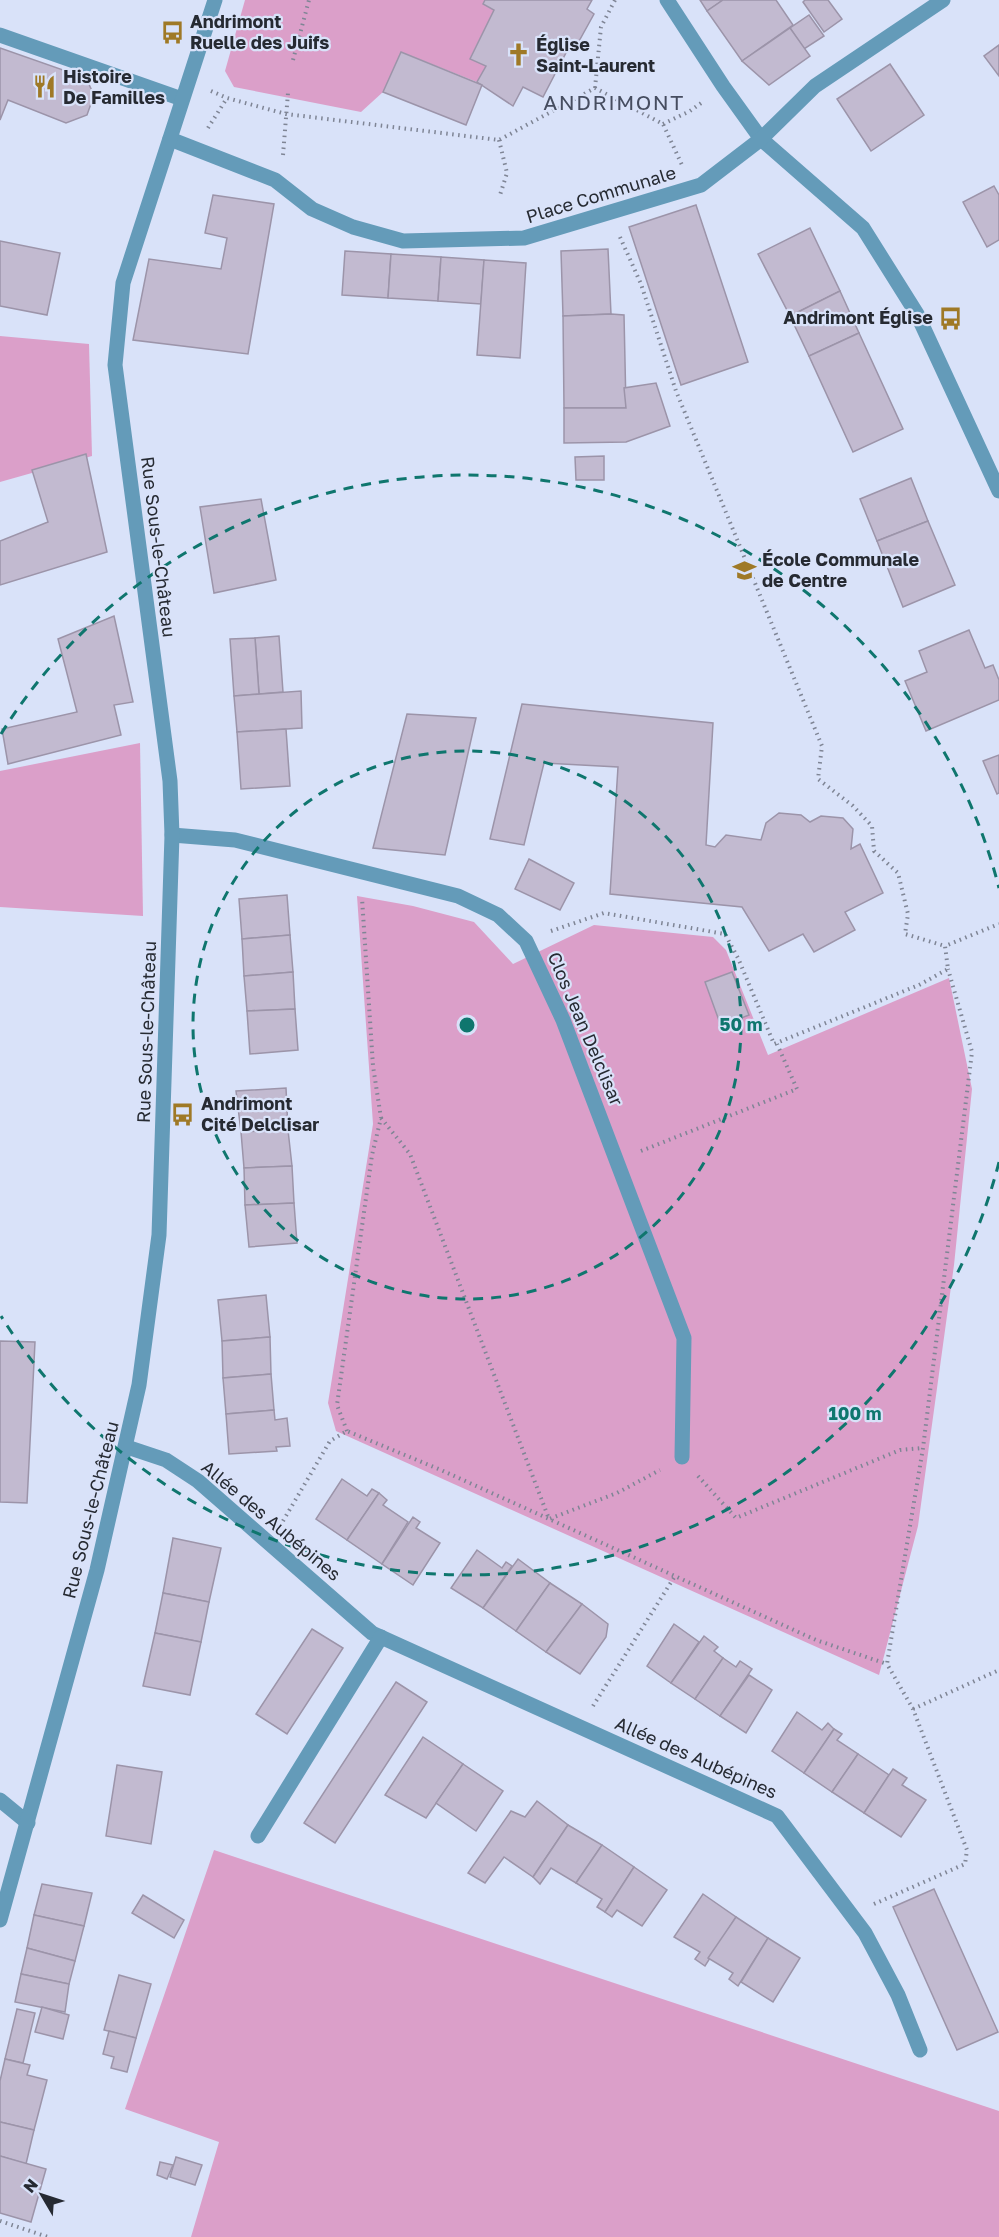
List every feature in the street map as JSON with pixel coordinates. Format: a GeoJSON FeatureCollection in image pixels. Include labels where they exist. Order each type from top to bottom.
{"type":"FeatureCollection","features":[{"type":"Feature","properties":{"kind":"street","name":"Rue Sous-le-Château"},"geometry":{"type":"LineString","coordinates":[[0,1920],[97,1570],[127,1447],[140,1385],[159,1235],[172,835],[170,781],[115,365],[123,283],[215,0]]}},
{"type":"Feature","properties":{"kind":"street"},"geometry":{"type":"LineString","coordinates":[[667,0],[723,87],[761,139],[863,228],[917,314],[979,443],[999,491]]}},
{"type":"Feature","properties":{"kind":"street","name":"Place Communale"},"geometry":{"type":"LineString","coordinates":[[170,139],[275,180],[312,209],[353,227],[403,241],[524,238],[701,185],[761,139],[815,86],[943,0]]}},
{"type":"Feature","properties":{"kind":"street"},"geometry":{"type":"LineString","coordinates":[[0,35],[182,99]]}},
{"type":"Feature","properties":{"kind":"street","name":"Clos Jean Delclisar"},"geometry":{"type":"LineString","coordinates":[[172,835],[235,840],[458,896],[498,915],[526,940],[563,1020],[684,1338],[682,1457]]}},
{"type":"Feature","properties":{"kind":"street","name":"Allée des Aubépines"},"geometry":{"type":"LineString","coordinates":[[127,1447],[174,1465],[198,1481],[372,1633],[777,1816],[865,1933],[898,1995],[920,2050]]}},
{"type":"Feature","properties":{"kind":"street"},"geometry":{"type":"LineString","coordinates":[[258,1836],[381,1637]]}},
{"type":"Feature","properties":{"kind":"street"},"geometry":{"type":"LineString","coordinates":[[0,1800],[28,1822]]}},
{"type":"Feature","properties":{"kind":"path"},"geometry":{"type":"LineString","coordinates":[[293,60],[309,0]]}},
{"type":"Feature","properties":{"kind":"path"},"geometry":{"type":"LineString","coordinates":[[595,88],[601,27],[615,0]]}},
{"type":"Feature","properties":{"kind":"path"},"geometry":{"type":"LineString","coordinates":[[188,81],[227,98],[286,114],[500,140],[595,88]]}},
{"type":"Feature","properties":{"kind":"path"},"geometry":{"type":"LineString","coordinates":[[595,88],[663,124],[679,162]]}},
{"type":"Feature","properties":{"kind":"path"},"geometry":{"type":"LineString","coordinates":[[275,180],[285,149],[288,93]]}},
{"type":"Feature","properties":{"kind":"path"},"geometry":{"type":"LineString","coordinates":[[195,149],[227,98]]}},
{"type":"Feature","properties":{"kind":"path"},"geometry":{"type":"LineString","coordinates":[[663,124],[690,111]]}},
{"type":"Feature","properties":{"kind":"path"},"geometry":{"type":"LineString","coordinates":[[500,140],[507,173],[500,195]]}},
{"type":"Feature","properties":{"kind":"path"},"geometry":{"type":"LineString","coordinates":[[609,214],[641,284],[676,391],[822,746],[818,779],[853,806],[872,826],[874,851],[898,873],[908,914],[905,934],[945,946],[999,924]]}},
{"type":"Feature","properties":{"kind":"path"},"geometry":{"type":"LineString","coordinates":[[360,873],[373,1066],[381,1118],[372,1155],[337,1405],[347,1431],[549,1519],[816,1640],[887,1664]]}},
{"type":"Feature","properties":{"kind":"path"},"geometry":{"type":"LineString","coordinates":[[526,940],[604,913],[725,934],[738,958],[774,1044],[777,1044],[797,1089],[618,1160]]}},
{"type":"Feature","properties":{"kind":"path"},"geometry":{"type":"LineString","coordinates":[[853,1917],[883,1899],[965,1864],[967,1850],[913,1708],[887,1664],[923,1448],[972,1052],[948,969],[945,946]]}},
{"type":"Feature","properties":{"kind":"path"},"geometry":{"type":"LineString","coordinates":[[777,1044],[919,985],[948,969]]}},
{"type":"Feature","properties":{"kind":"path"},"geometry":{"type":"LineString","coordinates":[[381,1118],[410,1155],[549,1519]]}},
{"type":"Feature","properties":{"kind":"path"},"geometry":{"type":"LineString","coordinates":[[269,1544],[330,1441],[347,1431]]}},
{"type":"Feature","properties":{"kind":"path"},"geometry":{"type":"LineString","coordinates":[[549,1519],[617,1493],[682,1457],[736,1518],[900,1450],[923,1448]]}},
{"type":"Feature","properties":{"kind":"path"},"geometry":{"type":"LineString","coordinates":[[580,1728],[675,1576]]}},
{"type":"Feature","properties":{"kind":"path"},"geometry":{"type":"LineString","coordinates":[[913,1708],[999,1670]]}},
{"type":"Feature","properties":{"kind":"path"},"geometry":{"type":"LineString","coordinates":[[0,2222],[48,2237]]}},
{"type":"Feature","properties":{"kind":"shaded area"},"geometry":{"type":"Polygon","coordinates":[[[245,0],[485,0],[494,10],[470,58],[486,66],[477,82],[401,52],[383,92],[361,112],[234,87],[225,71],[245,0]]]}},
{"type":"Feature","properties":{"kind":"shaded area"},"geometry":{"type":"Polygon","coordinates":[[[0,336],[89,344],[92,456],[0,482],[0,336]]]}},
{"type":"Feature","properties":{"kind":"shaded area"},"geometry":{"type":"Polygon","coordinates":[[[140,743],[143,916],[0,907],[0,771],[140,743]]]}},
{"type":"Feature","properties":{"kind":"shaded area"},"geometry":{"type":"Polygon","coordinates":[[[357,896],[413,906],[474,922],[513,964],[594,925],[713,937],[726,950],[768,1055],[949,978],[972,1089],[954,1265],[918,1526],[879,1675],[336,1431],[328,1403],[373,1124],[357,896]]]}},
{"type":"Feature","properties":{"kind":"shaded area"},"geometry":{"type":"Polygon","coordinates":[[[214,1850],[999,2111],[999,2237],[191,2237],[219,2142],[125,2109],[214,1850]]]}},
{"type":"Feature","properties":{"kind":"building","name":"Église Saint-Laurent"},"geometry":{"type":"Polygon","coordinates":[[[485,0],[592,0],[587,9],[594,14],[573,52],[568,49],[543,97],[523,87],[513,106],[477,82],[486,66],[470,59],[494,10],[483,4],[485,0]]]}},
{"type":"Feature","properties":{"kind":"building"},"geometry":{"type":"Polygon","coordinates":[[[700,0],[723,0],[707,11],[700,0]]]}},
{"type":"Feature","properties":{"kind":"building"},"geometry":{"type":"Polygon","coordinates":[[[723,0],[776,0],[793,25],[742,61],[707,11],[723,0]]]}},
{"type":"Feature","properties":{"kind":"building"},"geometry":{"type":"Polygon","coordinates":[[[805,0],[828,0],[842,19],[824,32],[803,2],[805,0]]]}},
{"type":"Feature","properties":{"kind":"building"},"geometry":{"type":"Polygon","coordinates":[[[809,15],[824,36],[804,49],[790,28],[809,15]]]}},
{"type":"Feature","properties":{"kind":"building"},"geometry":{"type":"Polygon","coordinates":[[[790,28],[810,56],[769,85],[742,61],[790,28]]]}},
{"type":"Feature","properties":{"kind":"building"},"geometry":{"type":"Polygon","coordinates":[[[999,45],[999,76],[984,56],[999,45]]]}},
{"type":"Feature","properties":{"kind":"building","name":"Histoire De Familles"},"geometry":{"type":"Polygon","coordinates":[[[0,48],[86,78],[94,95],[87,115],[66,123],[8,100],[0,120],[0,48]]]}},
{"type":"Feature","properties":{"kind":"building"},"geometry":{"type":"Polygon","coordinates":[[[401,52],[482,85],[466,125],[383,92],[401,52]]]}},
{"type":"Feature","properties":{"kind":"building"},"geometry":{"type":"Polygon","coordinates":[[[890,64],[924,115],[871,151],[837,99],[890,64]]]}},
{"type":"Feature","properties":{"kind":"building"},"geometry":{"type":"Polygon","coordinates":[[[994,186],[999,195],[999,240],[987,247],[963,202],[994,186]]]}},
{"type":"Feature","properties":{"kind":"building"},"geometry":{"type":"Polygon","coordinates":[[[213,195],[274,204],[248,354],[133,340],[149,259],[221,269],[227,238],[205,233],[213,195]]]}},
{"type":"Feature","properties":{"kind":"building"},"geometry":{"type":"Polygon","coordinates":[[[696,205],[748,362],[681,385],[629,227],[696,205]]]}},
{"type":"Feature","properties":{"kind":"building"},"geometry":{"type":"Polygon","coordinates":[[[810,228],[840,291],[790,316],[758,254],[810,228]]]}},
{"type":"Feature","properties":{"kind":"building"},"geometry":{"type":"Polygon","coordinates":[[[0,241],[60,253],[47,315],[0,306],[0,241]]]}},
{"type":"Feature","properties":{"kind":"building"},"geometry":{"type":"Polygon","coordinates":[[[608,249],[611,314],[563,316],[561,251],[608,249]]]}},
{"type":"Feature","properties":{"kind":"building"},"geometry":{"type":"Polygon","coordinates":[[[345,251],[391,254],[388,298],[342,295],[345,251]]]}},
{"type":"Feature","properties":{"kind":"building"},"geometry":{"type":"Polygon","coordinates":[[[391,254],[441,257],[438,301],[388,298],[391,254]]]}},
{"type":"Feature","properties":{"kind":"building"},"geometry":{"type":"Polygon","coordinates":[[[441,257],[484,260],[481,304],[438,301],[441,257]]]}},
{"type":"Feature","properties":{"kind":"building"},"geometry":{"type":"Polygon","coordinates":[[[484,260],[526,263],[520,358],[477,355],[484,260]]]}},
{"type":"Feature","properties":{"kind":"building"},"geometry":{"type":"Polygon","coordinates":[[[840,291],[859,333],[809,356],[790,316],[840,291]]]}},
{"type":"Feature","properties":{"kind":"building"},"geometry":{"type":"Polygon","coordinates":[[[624,315],[626,408],[564,408],[563,316],[624,315]]]}},
{"type":"Feature","properties":{"kind":"building"},"geometry":{"type":"Polygon","coordinates":[[[859,333],[903,429],[853,452],[809,356],[859,333]]]}},
{"type":"Feature","properties":{"kind":"building"},"geometry":{"type":"Polygon","coordinates":[[[656,383],[670,426],[626,442],[564,443],[564,408],[626,408],[624,388],[656,383]]]}},
{"type":"Feature","properties":{"kind":"building"},"geometry":{"type":"Polygon","coordinates":[[[86,454],[107,552],[0,585],[0,541],[48,522],[32,470],[86,454]]]}},
{"type":"Feature","properties":{"kind":"building"},"geometry":{"type":"Polygon","coordinates":[[[604,456],[604,480],[576,480],[575,457],[604,456]]]}},
{"type":"Feature","properties":{"kind":"building"},"geometry":{"type":"Polygon","coordinates":[[[911,478],[928,521],[877,541],[860,499],[911,478]]]}},
{"type":"Feature","properties":{"kind":"building"},"geometry":{"type":"Polygon","coordinates":[[[261,499],[276,580],[214,593],[200,507],[261,499]]]}},
{"type":"Feature","properties":{"kind":"building"},"geometry":{"type":"Polygon","coordinates":[[[928,521],[955,585],[903,607],[877,541],[928,521]]]}},
{"type":"Feature","properties":{"kind":"building"},"geometry":{"type":"Polygon","coordinates":[[[114,616],[133,702],[114,705],[121,735],[8,764],[2,729],[77,712],[58,639],[114,616]]]}},
{"type":"Feature","properties":{"kind":"building"},"geometry":{"type":"Polygon","coordinates":[[[969,630],[985,668],[993,665],[999,680],[999,700],[926,731],[905,681],[927,672],[919,651],[969,630]]]}},
{"type":"Feature","properties":{"kind":"building"},"geometry":{"type":"Polygon","coordinates":[[[279,636],[283,692],[259,694],[255,638],[279,636]]]}},
{"type":"Feature","properties":{"kind":"building"},"geometry":{"type":"Polygon","coordinates":[[[255,638],[259,694],[234,696],[230,639],[255,638]]]}},
{"type":"Feature","properties":{"kind":"building"},"geometry":{"type":"Polygon","coordinates":[[[301,691],[302,728],[237,732],[234,696],[301,691]]]}},
{"type":"Feature","properties":{"kind":"building"},"geometry":{"type":"Polygon","coordinates":[[[522,704],[713,723],[706,845],[715,847],[726,835],[761,840],[766,823],[779,813],[801,815],[810,822],[821,816],[843,818],[853,829],[851,849],[860,844],[883,893],[845,912],[855,930],[814,952],[803,934],[769,951],[742,907],[610,894],[618,767],[544,763],[524,845],[490,839],[522,704]]]}},
{"type":"Feature","properties":{"kind":"building"},"geometry":{"type":"Polygon","coordinates":[[[407,714],[476,718],[445,855],[373,848],[407,714]]]}},
{"type":"Feature","properties":{"kind":"building"},"geometry":{"type":"Polygon","coordinates":[[[286,729],[290,786],[241,789],[237,732],[286,729]]]}},
{"type":"Feature","properties":{"kind":"building"},"geometry":{"type":"Polygon","coordinates":[[[999,755],[999,793],[997,794],[983,761],[999,755]]]}},
{"type":"Feature","properties":{"kind":"building"},"geometry":{"type":"Polygon","coordinates":[[[529,859],[574,883],[560,910],[515,889],[529,859]]]}},
{"type":"Feature","properties":{"kind":"building"},"geometry":{"type":"Polygon","coordinates":[[[287,895],[290,935],[242,939],[239,899],[287,895]]]}},
{"type":"Feature","properties":{"kind":"building"},"geometry":{"type":"Polygon","coordinates":[[[290,935],[293,972],[244,976],[242,939],[290,935]]]}},
{"type":"Feature","properties":{"kind":"building"},"geometry":{"type":"Polygon","coordinates":[[[293,972],[295,1009],[247,1011],[244,976],[293,972]]]}},
{"type":"Feature","properties":{"kind":"building"},"geometry":{"type":"Polygon","coordinates":[[[732,972],[749,1015],[721,1026],[705,982],[732,972]]]}},
{"type":"Feature","properties":{"kind":"building"},"geometry":{"type":"Polygon","coordinates":[[[295,1009],[298,1050],[250,1054],[247,1011],[295,1009]]]}},
{"type":"Feature","properties":{"kind":"building"},"geometry":{"type":"Polygon","coordinates":[[[286,1088],[288,1130],[241,1132],[236,1091],[286,1088]]]}},
{"type":"Feature","properties":{"kind":"building"},"geometry":{"type":"Polygon","coordinates":[[[288,1130],[292,1166],[244,1168],[241,1132],[288,1130]]]}},
{"type":"Feature","properties":{"kind":"building"},"geometry":{"type":"Polygon","coordinates":[[[292,1166],[294,1203],[245,1205],[244,1168],[292,1166]]]}},
{"type":"Feature","properties":{"kind":"building"},"geometry":{"type":"Polygon","coordinates":[[[294,1203],[297,1243],[249,1247],[245,1205],[294,1203]]]}},
{"type":"Feature","properties":{"kind":"building"},"geometry":{"type":"Polygon","coordinates":[[[266,1295],[270,1337],[222,1341],[218,1300],[266,1295]]]}},
{"type":"Feature","properties":{"kind":"building"},"geometry":{"type":"Polygon","coordinates":[[[270,1337],[271,1374],[223,1378],[222,1341],[270,1337]]]}},
{"type":"Feature","properties":{"kind":"building"},"geometry":{"type":"Polygon","coordinates":[[[0,1341],[35,1342],[27,1503],[0,1502],[0,1341]]]}},
{"type":"Feature","properties":{"kind":"building"},"geometry":{"type":"Polygon","coordinates":[[[271,1374],[274,1410],[226,1414],[223,1378],[271,1374]]]}},
{"type":"Feature","properties":{"kind":"building"},"geometry":{"type":"Polygon","coordinates":[[[274,1410],[275,1420],[287,1418],[290,1446],[276,1447],[277,1451],[229,1454],[226,1414],[274,1410]]]}},
{"type":"Feature","properties":{"kind":"building"},"geometry":{"type":"Polygon","coordinates":[[[342,1479],[367,1496],[372,1489],[379,1493],[347,1540],[316,1519],[342,1479]]]}},
{"type":"Feature","properties":{"kind":"building"},"geometry":{"type":"Polygon","coordinates":[[[379,1493],[387,1500],[383,1505],[408,1522],[382,1564],[347,1540],[379,1493]]]}},
{"type":"Feature","properties":{"kind":"building"},"geometry":{"type":"Polygon","coordinates":[[[413,1517],[420,1522],[416,1528],[440,1543],[413,1585],[382,1564],[413,1517]]]}},
{"type":"Feature","properties":{"kind":"building"},"geometry":{"type":"Polygon","coordinates":[[[173,1538],[221,1548],[209,1602],[163,1593],[173,1538]]]}},
{"type":"Feature","properties":{"kind":"building"},"geometry":{"type":"Polygon","coordinates":[[[477,1550],[502,1568],[506,1562],[512,1566],[483,1608],[451,1588],[477,1550]]]}},
{"type":"Feature","properties":{"kind":"building"},"geometry":{"type":"Polygon","coordinates":[[[518,1559],[550,1583],[516,1631],[483,1608],[518,1559]]]}},
{"type":"Feature","properties":{"kind":"building"},"geometry":{"type":"Polygon","coordinates":[[[550,1583],[582,1604],[546,1652],[516,1631],[550,1583]]]}},
{"type":"Feature","properties":{"kind":"building"},"geometry":{"type":"Polygon","coordinates":[[[163,1593],[209,1602],[201,1642],[155,1633],[163,1593]]]}},
{"type":"Feature","properties":{"kind":"building"},"geometry":{"type":"Polygon","coordinates":[[[582,1604],[608,1624],[606,1637],[580,1674],[546,1652],[582,1604]]]}},
{"type":"Feature","properties":{"kind":"building"},"geometry":{"type":"Polygon","coordinates":[[[674,1624],[699,1642],[671,1683],[647,1666],[674,1624]]]}},
{"type":"Feature","properties":{"kind":"building"},"geometry":{"type":"Polygon","coordinates":[[[312,1629],[343,1648],[287,1734],[256,1714],[312,1629]]]}},
{"type":"Feature","properties":{"kind":"building"},"geometry":{"type":"Polygon","coordinates":[[[155,1633],[201,1642],[190,1695],[143,1686],[155,1633]]]}},
{"type":"Feature","properties":{"kind":"building"},"geometry":{"type":"Polygon","coordinates":[[[704,1636],[718,1647],[714,1651],[723,1658],[695,1699],[671,1683],[704,1636]]]}},
{"type":"Feature","properties":{"kind":"building"},"geometry":{"type":"Polygon","coordinates":[[[723,1658],[736,1667],[740,1661],[752,1669],[720,1716],[695,1699],[723,1658]]]}},
{"type":"Feature","properties":{"kind":"building"},"geometry":{"type":"Polygon","coordinates":[[[749,1675],[772,1690],[746,1733],[720,1716],[749,1675]]]}},
{"type":"Feature","properties":{"kind":"building"},"geometry":{"type":"Polygon","coordinates":[[[396,1682],[427,1702],[335,1843],[304,1823],[396,1682]]]}},
{"type":"Feature","properties":{"kind":"building"},"geometry":{"type":"Polygon","coordinates":[[[797,1712],[822,1730],[828,1723],[834,1729],[804,1773],[772,1751],[797,1712]]]}},
{"type":"Feature","properties":{"kind":"building"},"geometry":{"type":"Polygon","coordinates":[[[834,1729],[842,1734],[837,1740],[858,1754],[832,1792],[804,1773],[834,1729]]]}},
{"type":"Feature","properties":{"kind":"building"},"geometry":{"type":"Polygon","coordinates":[[[423,1737],[463,1764],[426,1818],[385,1795],[423,1737]]]}},
{"type":"Feature","properties":{"kind":"building"},"geometry":{"type":"Polygon","coordinates":[[[858,1754],[889,1775],[864,1813],[832,1792],[858,1754]]]}},
{"type":"Feature","properties":{"kind":"building"},"geometry":{"type":"Polygon","coordinates":[[[463,1764],[503,1791],[476,1831],[436,1803],[463,1764]]]}},
{"type":"Feature","properties":{"kind":"building"},"geometry":{"type":"Polygon","coordinates":[[[117,1765],[162,1772],[151,1844],[106,1836],[117,1765]]]}},
{"type":"Feature","properties":{"kind":"building"},"geometry":{"type":"Polygon","coordinates":[[[893,1769],[907,1778],[902,1785],[926,1800],[901,1837],[864,1813],[893,1769]]]}},
{"type":"Feature","properties":{"kind":"building"},"geometry":{"type":"Polygon","coordinates":[[[537,1801],[568,1825],[533,1877],[504,1857],[485,1883],[468,1873],[511,1811],[525,1817],[537,1801]]]}},
{"type":"Feature","properties":{"kind":"building"},"geometry":{"type":"Polygon","coordinates":[[[568,1825],[602,1845],[576,1883],[551,1868],[540,1884],[533,1877],[568,1825]]]}},
{"type":"Feature","properties":{"kind":"building"},"geometry":{"type":"Polygon","coordinates":[[[602,1845],[634,1867],[605,1912],[597,1907],[602,1899],[576,1883],[602,1845]]]}},
{"type":"Feature","properties":{"kind":"building"},"geometry":{"type":"Polygon","coordinates":[[[634,1867],[667,1890],[642,1926],[617,1910],[612,1917],[605,1912],[634,1867]]]}},
{"type":"Feature","properties":{"kind":"building"},"geometry":{"type":"Polygon","coordinates":[[[42,1884],[92,1893],[84,1926],[34,1915],[42,1884]]]}},
{"type":"Feature","properties":{"kind":"building"},"geometry":{"type":"Polygon","coordinates":[[[934,1889],[998,2032],[957,2050],[893,1907],[934,1889]]]}},
{"type":"Feature","properties":{"kind":"building"},"geometry":{"type":"Polygon","coordinates":[[[703,1894],[736,1917],[705,1966],[695,1959],[700,1952],[674,1937],[703,1894]]]}},
{"type":"Feature","properties":{"kind":"building"},"geometry":{"type":"Polygon","coordinates":[[[143,1895],[184,1920],[174,1938],[132,1913],[143,1895]]]}},
{"type":"Feature","properties":{"kind":"building"},"geometry":{"type":"Polygon","coordinates":[[[34,1915],[84,1926],[75,1961],[27,1948],[34,1915]]]}},
{"type":"Feature","properties":{"kind":"building"},"geometry":{"type":"Polygon","coordinates":[[[736,1917],[768,1938],[738,1986],[729,1979],[733,1973],[708,1958],[736,1917]]]}},
{"type":"Feature","properties":{"kind":"building"},"geometry":{"type":"Polygon","coordinates":[[[768,1938],[800,1958],[773,2002],[741,1982],[768,1938]]]}},
{"type":"Feature","properties":{"kind":"building"},"geometry":{"type":"Polygon","coordinates":[[[27,1948],[75,1961],[69,1984],[21,1974],[27,1948]]]}},
{"type":"Feature","properties":{"kind":"building"},"geometry":{"type":"Polygon","coordinates":[[[21,1974],[69,1984],[65,2012],[15,2002],[21,1974]]]}},
{"type":"Feature","properties":{"kind":"building"},"geometry":{"type":"Polygon","coordinates":[[[119,1975],[151,1984],[136,2038],[104,2030],[119,1975]]]}},
{"type":"Feature","properties":{"kind":"building"},"geometry":{"type":"Polygon","coordinates":[[[42,2007],[69,2015],[63,2039],[35,2032],[42,2007]]]}},
{"type":"Feature","properties":{"kind":"building"},"geometry":{"type":"Polygon","coordinates":[[[17,2009],[35,2013],[23,2063],[5,2059],[17,2009]]]}},
{"type":"Feature","properties":{"kind":"building"},"geometry":{"type":"Polygon","coordinates":[[[109,2031],[136,2038],[127,2072],[111,2068],[114,2057],[103,2054],[109,2031]]]}},
{"type":"Feature","properties":{"kind":"building"},"geometry":{"type":"Polygon","coordinates":[[[5,2059],[30,2065],[27,2075],[47,2080],[34,2130],[0,2122],[0,2081],[5,2059]]]}},
{"type":"Feature","properties":{"kind":"building"},"geometry":{"type":"Polygon","coordinates":[[[0,2122],[34,2130],[26,2164],[0,2156],[0,2122]]]}},
{"type":"Feature","properties":{"kind":"building"},"geometry":{"type":"Polygon","coordinates":[[[0,2156],[46,2169],[31,2222],[0,2213],[0,2156]]]}},
{"type":"Feature","properties":{"kind":"building"},"geometry":{"type":"Polygon","coordinates":[[[176,2157],[202,2165],[195,2185],[170,2177],[176,2157]]]}},
{"type":"Feature","properties":{"kind":"building"},"geometry":{"type":"Polygon","coordinates":[[[160,2162],[173,2165],[167,2179],[157,2175],[160,2162]]]}},
{"type":"Feature","properties":{"kind":"place","name":"Andrimont Ruelle des Juifs"},"geometry":{"type":"Point","coordinates":[172,32]}},
{"type":"Feature","properties":{"kind":"place","name":"Église Saint-Laurent"},"geometry":{"type":"Point","coordinates":[518,55]}},
{"type":"Feature","properties":{"kind":"place","name":"Histoire De Familles"},"geometry":{"type":"Point","coordinates":[45,87]}},
{"type":"Feature","properties":{"kind":"place","name":"Andrimont Église"},"geometry":{"type":"Point","coordinates":[951,318]}},
{"type":"Feature","properties":{"kind":"place","name":"École Communale de Centre"},"geometry":{"type":"Point","coordinates":[744,570]}},
{"type":"Feature","properties":{"kind":"place","name":"Andrimont Cité Delclisar"},"geometry":{"type":"Point","coordinates":[183,1114]}},
{"type":"Feature","properties":{"kind":"district","name":"ANDRIMONT"},"geometry":{"type":"Point","coordinates":[614,103]}}]}
